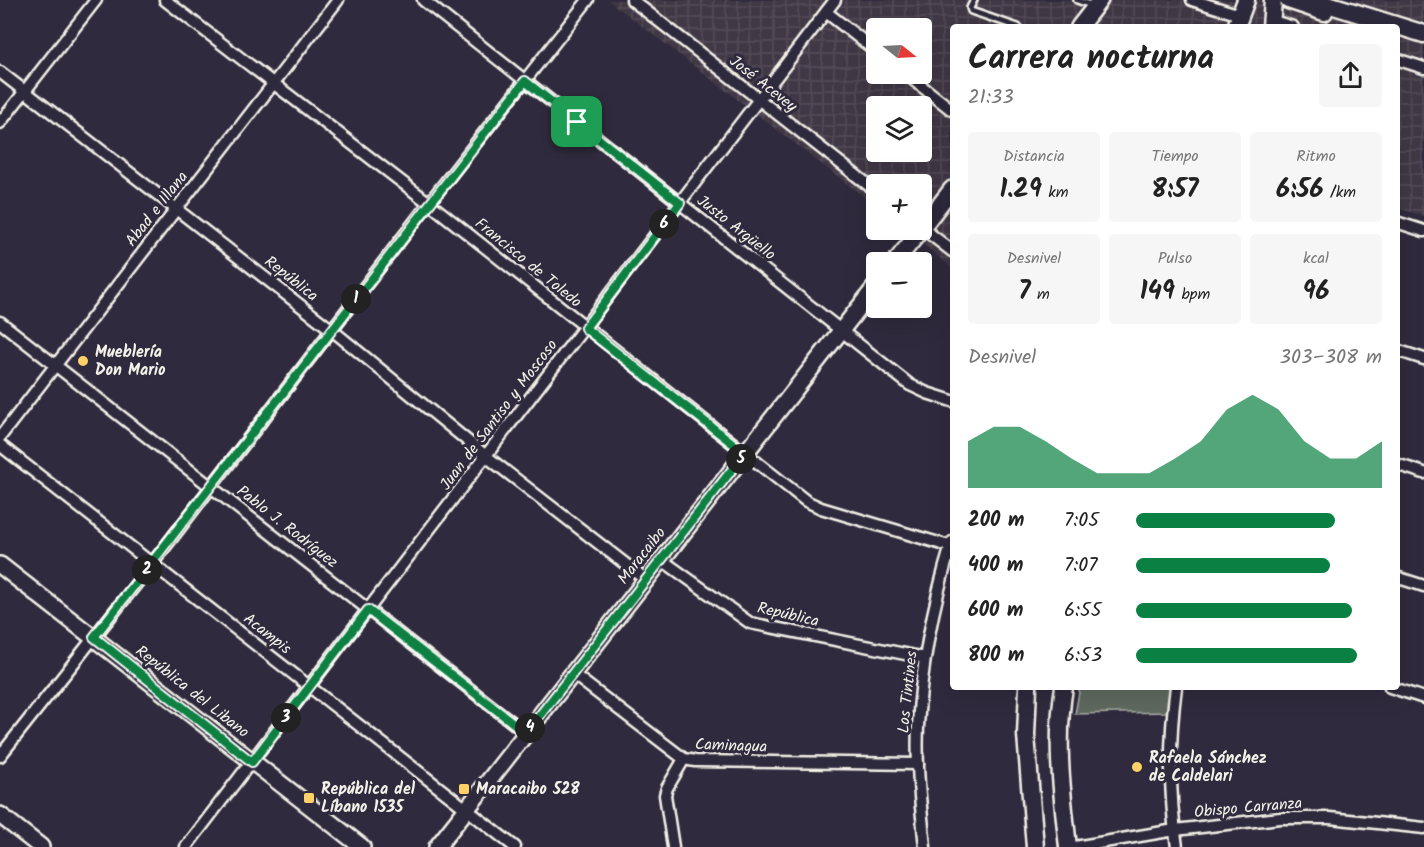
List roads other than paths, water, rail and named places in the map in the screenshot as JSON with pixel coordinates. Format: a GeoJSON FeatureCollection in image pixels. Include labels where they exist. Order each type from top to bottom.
{"type":"FeatureCollection","features":[{"type":"Feature","properties":{"kind":"main road"},"geometry":{"type":"LineString","coordinates":[[1272,24],[1273,0]]}},
{"type":"Feature","properties":{"kind":"main road"},"geometry":{"type":"LineString","coordinates":[[1288,0],[1363,24]]}},
{"type":"Feature","properties":{"kind":"main road"},"geometry":{"type":"LineString","coordinates":[[1315,0],[1392,24]]}},
{"type":"Feature","properties":{"kind":"main road"},"geometry":{"type":"LineString","coordinates":[[1081,24],[1098,3]]}},
{"type":"Feature","properties":{"kind":"main road"},"geometry":{"type":"LineString","coordinates":[[1400,27],[1424,34]]}},
{"type":"Feature","properties":{"kind":"main road"},"geometry":{"type":"LineString","coordinates":[[1400,36],[1424,44]]}},
{"type":"Feature","properties":{"kind":"main road"},"geometry":{"type":"LineString","coordinates":[[932,214],[950,192]]}},
{"type":"Feature","properties":{"kind":"main road"},"geometry":{"type":"LineString","coordinates":[[903,252],[912,240]]}},
{"type":"Feature","properties":{"kind":"main road","name":"Maracaibo"},"geometry":{"type":"LineString","coordinates":[[437,847],[866,299]]}},
{"type":"Feature","properties":{"kind":"main road","name":"República del Libano"},"geometry":{"type":"LineString","coordinates":[[0,565],[362,847]]}},
{"type":"Feature","properties":{"kind":"main road"},"geometry":{"type":"LineString","coordinates":[[1028,690],[1026,735],[1035,847]]}},
{"type":"Feature","properties":{"kind":"main road"},"geometry":{"type":"LineString","coordinates":[[1064,690],[1059,728],[1059,759],[1068,847]]}},
{"type":"Feature","properties":{"kind":"main road"},"geometry":{"type":"LineString","coordinates":[[0,815],[41,847]]}},
{"type":"Feature","properties":{"kind":"street"},"geometry":{"type":"LineString","coordinates":[[0,123],[96,0]]}},
{"type":"Feature","properties":{"kind":"street","name":"Francisco de Toledo"},"geometry":{"type":"LineString","coordinates":[[165,0],[429,203],[806,501],[821,508],[950,544]]}},
{"type":"Feature","properties":{"kind":"street","name":"Abad e Illana"},"geometry":{"type":"LineString","coordinates":[[0,437],[338,0]]}},
{"type":"Feature","properties":{"kind":"street","name":"Justo Argüello"},"geometry":{"type":"LineString","coordinates":[[423,0],[910,385],[950,400]]}},
{"type":"Feature","properties":{"kind":"street"},"geometry":{"type":"LineString","coordinates":[[0,756],[152,564],[588,0]]}},
{"type":"Feature","properties":{"kind":"street","name":"José Acevey"},"geometry":{"type":"LineString","coordinates":[[632,0],[866,183]]}},
{"type":"Feature","properties":{"kind":"street","name":"Juan de Santiso y Moscoso"},"geometry":{"type":"LineString","coordinates":[[191,845],[309,687],[836,0]]}},
{"type":"Feature","properties":{"kind":"street"},"geometry":{"type":"LineString","coordinates":[[1192,0],[1241,14]]}},
{"type":"Feature","properties":{"kind":"street"},"geometry":{"type":"LineString","coordinates":[[826,12],[866,43]]}},
{"type":"Feature","properties":{"kind":"street"},"geometry":{"type":"LineString","coordinates":[[1400,60],[1424,68]]}},
{"type":"Feature","properties":{"kind":"street","name":"República"},"geometry":{"type":"LineString","coordinates":[[0,72],[332,330],[486,456],[646,580]]}},
{"type":"Feature","properties":{"kind":"street"},"geometry":{"type":"LineString","coordinates":[[919,84],[950,108]]}},
{"type":"Feature","properties":{"kind":"street"},"geometry":{"type":"LineString","coordinates":[[1400,223],[1424,231]]}},
{"type":"Feature","properties":{"kind":"street"},"geometry":{"type":"LineString","coordinates":[[932,236],[950,250]]}},
{"type":"Feature","properties":{"kind":"street","name":"Pablo J. Rodríguez"},"geometry":{"type":"LineString","coordinates":[[0,322],[526,733]]}},
{"type":"Feature","properties":{"kind":"street"},"geometry":{"type":"LineString","coordinates":[[1400,351],[1424,359]]}},
{"type":"Feature","properties":{"kind":"street","name":"Acampis"},"geometry":{"type":"LineString","coordinates":[[0,445],[515,847]]}},
{"type":"Feature","properties":{"kind":"street"},"geometry":{"type":"LineString","coordinates":[[1400,465],[1424,472]]}},
{"type":"Feature","properties":{"kind":"street","name":"Los Tintines"},"geometry":{"type":"LineString","coordinates":[[924,847],[918,764],[918,728],[925,658],[950,552]]}},
{"type":"Feature","properties":{"kind":"street","name":"República"},"geometry":{"type":"LineString","coordinates":[[662,560],[750,623],[925,658]]}},
{"type":"Feature","properties":{"kind":"street"},"geometry":{"type":"LineString","coordinates":[[1400,578],[1424,585]]}},
{"type":"Feature","properties":{"kind":"street","name":"Caminagua"},"geometry":{"type":"LineString","coordinates":[[573,674],[684,759],[918,764]]}},
{"type":"Feature","properties":{"kind":"street"},"geometry":{"type":"LineString","coordinates":[[1176,690],[1170,752],[1177,847]]}},
{"type":"Feature","properties":{"kind":"street"},"geometry":{"type":"LineString","coordinates":[[1399,690],[1424,698]]}},
{"type":"Feature","properties":{"kind":"street"},"geometry":{"type":"LineString","coordinates":[[673,847],[665,795],[684,759]]}},
{"type":"Feature","properties":{"kind":"street","name":"Obispo Carranza"},"geometry":{"type":"LineString","coordinates":[[1075,847],[1175,830],[1280,818],[1330,818],[1424,828]]}},
{"type":"Feature","properties":{"kind":"lane"},"geometry":{"type":"LineString","coordinates":[[974,0],[971,11],[1009,24]]}},
{"type":"Feature","properties":{"kind":"lane"},"geometry":{"type":"LineString","coordinates":[[1077,0],[1098,3]]}},
{"type":"Feature","properties":{"kind":"place","name":"Mueblería Don Mario"},"geometry":{"type":"Point","coordinates":[83,361]}},
{"type":"Feature","properties":{"kind":"place","name":"Rafaela Sánchez de Caldelari"},"geometry":{"type":"Point","coordinates":[1137,767]}},
{"type":"Feature","properties":{"kind":"place","name":"Maracaibo 528"},"geometry":{"type":"Point","coordinates":[464,789]}},
{"type":"Feature","properties":{"kind":"place","name":"República del Líbano 1535"},"geometry":{"type":"Point","coordinates":[309,798]}}]}
